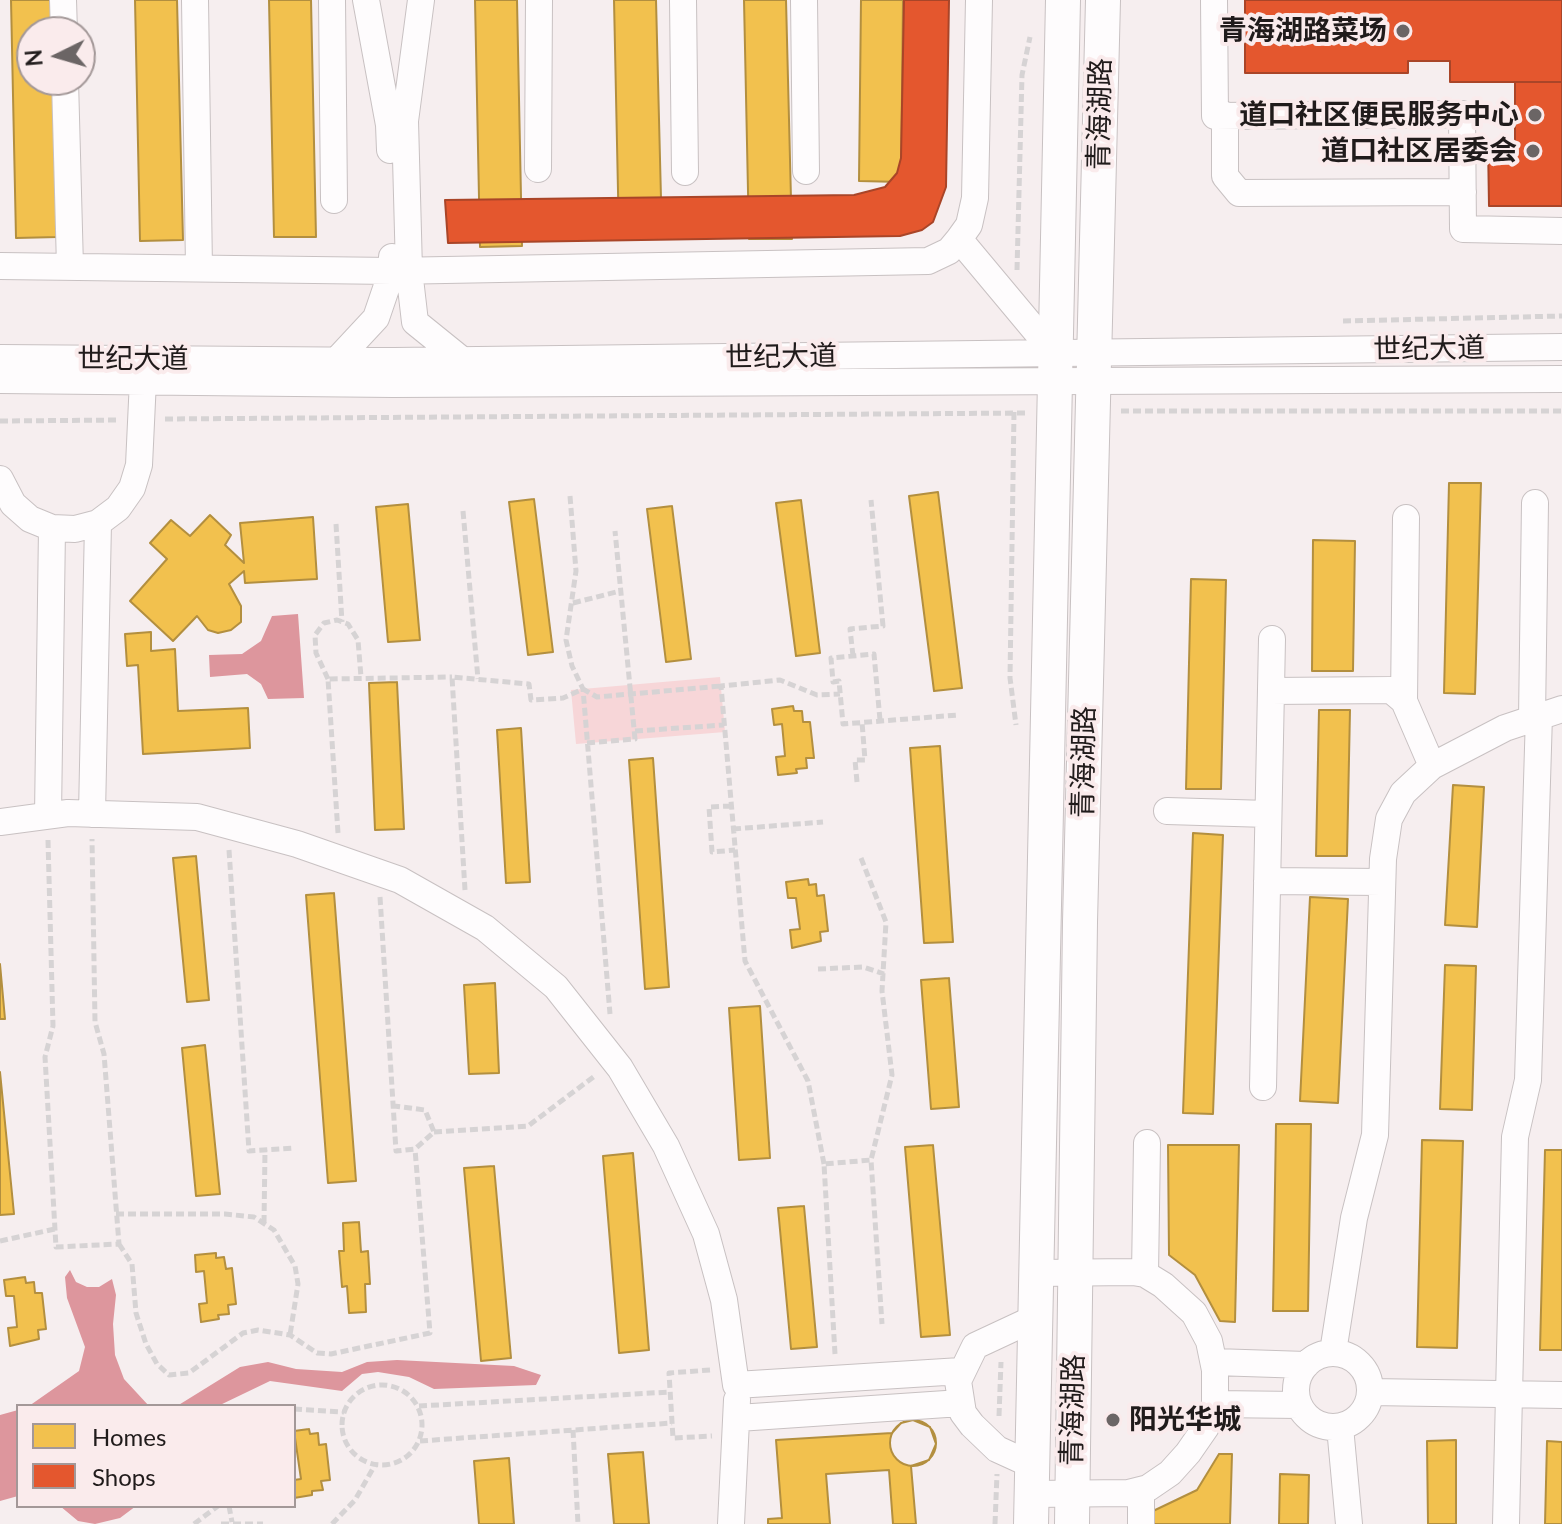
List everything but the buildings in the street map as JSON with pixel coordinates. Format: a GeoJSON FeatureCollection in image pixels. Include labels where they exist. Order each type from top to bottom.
{"type":"FeatureCollection","features":[{"type":"Feature","properties":{"kind":"main road","name":"青海湖路"},"geometry":{"type":"LineString","coordinates":[[1032,1494],[1063,0]]}},
{"type":"Feature","properties":{"kind":"main road","name":"青海湖路"},"geometry":{"type":"LineString","coordinates":[[1072,1509],[1103,0]]}},
{"type":"Feature","properties":{"kind":"street"},"geometry":{"type":"LineString","coordinates":[[195,0],[199,268]]}},
{"type":"Feature","properties":{"kind":"street"},"geometry":{"type":"LineString","coordinates":[[332,0],[334,200]]}},
{"type":"Feature","properties":{"kind":"street"},"geometry":{"type":"LineString","coordinates":[[366,0],[389,125],[401,270],[415,322],[462,360]]}},
{"type":"Feature","properties":{"kind":"street"},"geometry":{"type":"LineString","coordinates":[[336,361],[376,318],[401,270],[405,121],[421,0]]}},
{"type":"Feature","properties":{"kind":"street"},"geometry":{"type":"LineString","coordinates":[[538,169],[539,0]]}},
{"type":"Feature","properties":{"kind":"street"},"geometry":{"type":"LineString","coordinates":[[683,0],[685,172]]}},
{"type":"Feature","properties":{"kind":"street"},"geometry":{"type":"LineString","coordinates":[[804,0],[806,171]]}},
{"type":"Feature","properties":{"kind":"street"},"geometry":{"type":"LineString","coordinates":[[0,266],[401,270],[928,261],[949,251],[959,239],[969,225],[975,198],[979,0]]}},
{"type":"Feature","properties":{"kind":"street"},"geometry":{"type":"LineString","coordinates":[[1214,0],[1215,116],[1462,114],[1463,229],[1562,231]]}},
{"type":"Feature","properties":{"kind":"street"},"geometry":{"type":"LineString","coordinates":[[65,96],[70,267]]}},
{"type":"Feature","properties":{"kind":"street"},"geometry":{"type":"LineString","coordinates":[[1225,115],[1225,176],[1239,193],[1463,192]]}},
{"type":"Feature","properties":{"kind":"street"},"geometry":{"type":"LineString","coordinates":[[959,239],[1016,308],[1055,382]]}},
{"type":"Feature","properties":{"kind":"street","name":"世纪大道"},"geometry":{"type":"LineString","coordinates":[[1094,381],[1562,347]]}},
{"type":"Feature","properties":{"kind":"street","name":"世纪大道"},"geometry":{"type":"LineString","coordinates":[[0,358],[462,360],[1055,382],[1562,379]]}},
{"type":"Feature","properties":{"kind":"street","name":"世纪大道"},"geometry":{"type":"LineString","coordinates":[[0,380],[393,384],[1015,379],[1055,382]]}},
{"type":"Feature","properties":{"kind":"street"},"geometry":{"type":"LineString","coordinates":[[0,479],[13,504],[30,519],[52,528],[75,529],[98,523],[118,508],[132,488],[139,465],[143,380]]}},
{"type":"Feature","properties":{"kind":"street"},"geometry":{"type":"LineString","coordinates":[[1506,1524],[1515,1137],[1528,1080],[1544,714],[1535,503]]}},
{"type":"Feature","properties":{"kind":"street"},"geometry":{"type":"LineString","coordinates":[[1406,518],[1404,701],[1432,766]]}},
{"type":"Feature","properties":{"kind":"street"},"geometry":{"type":"LineString","coordinates":[[92,814],[98,523]]}},
{"type":"Feature","properties":{"kind":"street"},"geometry":{"type":"LineString","coordinates":[[48,815],[52,528]]}},
{"type":"Feature","properties":{"kind":"street"},"geometry":{"type":"LineString","coordinates":[[1263,1087],[1272,639]]}},
{"type":"Feature","properties":{"kind":"street"},"geometry":{"type":"LineString","coordinates":[[1271,691],[1391,690],[1404,701]]}},
{"type":"Feature","properties":{"kind":"street"},"geometry":{"type":"LineString","coordinates":[[1333,1352],[1354,1218],[1375,1135],[1382,882],[1389,819],[1403,793],[1432,766],[1544,714]]}},
{"type":"Feature","properties":{"kind":"street"},"geometry":{"type":"LineString","coordinates":[[1167,811],[1268,814]]}},
{"type":"Feature","properties":{"kind":"street"},"geometry":{"type":"LineString","coordinates":[[0,822],[48,815],[92,814],[197,817],[227,825],[379,872],[485,928],[556,987],[614,1061],[666,1146],[706,1234],[724,1300],[735,1376],[738,1426],[731,1524]]}},
{"type":"Feature","properties":{"kind":"street"},"geometry":{"type":"LineString","coordinates":[[1267,881],[1382,882]]}},
{"type":"Feature","properties":{"kind":"street"},"geometry":{"type":"LineString","coordinates":[[1145,1274],[1147,1143]]}},
{"type":"Feature","properties":{"kind":"street"},"geometry":{"type":"LineString","coordinates":[[1035,1318],[975,1346],[958,1381],[961,1403],[972,1425],[997,1449],[1032,1494],[1072,1509],[1141,1490],[1170,1473],[1206,1427],[1215,1404],[1214,1362],[1209,1341],[1194,1313],[1145,1274],[1036,1273]]}},
{"type":"Feature","properties":{"kind":"street"},"geometry":{"type":"LineString","coordinates":[[1333,1352],[1356,1359],[1364,1369],[1370,1392],[1361,1415],[1340,1427],[1316,1423],[1299,1405],[1297,1380],[1306,1365],[1321,1354],[1333,1352]]}},
{"type":"Feature","properties":{"kind":"street"},"geometry":{"type":"LineString","coordinates":[[1214,1362],[1306,1365]]}},
{"type":"Feature","properties":{"kind":"street"},"geometry":{"type":"LineString","coordinates":[[735,1376],[837,1379],[961,1371]]}},
{"type":"Feature","properties":{"kind":"street"},"geometry":{"type":"LineString","coordinates":[[1370,1392],[1562,1395]]}},
{"type":"Feature","properties":{"kind":"street"},"geometry":{"type":"LineString","coordinates":[[738,1426],[961,1403]]}},
{"type":"Feature","properties":{"kind":"street"},"geometry":{"type":"LineString","coordinates":[[1215,1404],[1299,1405]]}},
{"type":"Feature","properties":{"kind":"street"},"geometry":{"type":"LineString","coordinates":[[1340,1427],[1349,1524]]}},
{"type":"Feature","properties":{"kind":"street"},"geometry":{"type":"LineString","coordinates":[[1141,1490],[1141,1524]]}},
{"type":"Feature","properties":{"kind":"path"},"geometry":{"type":"LineString","coordinates":[[1016,308],[1022,75],[1031,33]]}},
{"type":"Feature","properties":{"kind":"path"},"geometry":{"type":"LineString","coordinates":[[1015,379],[1010,678],[1019,739]]}},
{"type":"Feature","properties":{"kind":"path"},"geometry":{"type":"LineString","coordinates":[[1094,381],[1562,411]]}},
{"type":"Feature","properties":{"kind":"path"},"geometry":{"type":"LineString","coordinates":[[0,421],[1014,413],[1055,382]]}},
{"type":"Feature","properties":{"kind":"path"},"geometry":{"type":"LineString","coordinates":[[379,872],[396,1151],[415,1149],[434,1132],[528,1126],[614,1061],[583,689],[572,666],[566,640],[576,571],[570,496]]}},
{"type":"Feature","properties":{"kind":"path"},"geometry":{"type":"LineString","coordinates":[[853,656],[850,629],[883,626],[871,500]]}},
{"type":"Feature","properties":{"kind":"path"},"geometry":{"type":"LineString","coordinates":[[463,511],[478,679]]}},
{"type":"Feature","properties":{"kind":"path"},"geometry":{"type":"LineString","coordinates":[[336,524],[342,622]]}},
{"type":"Feature","properties":{"kind":"path"},"geometry":{"type":"LineString","coordinates":[[587,743],[635,739],[615,531]]}},
{"type":"Feature","properties":{"kind":"path"},"geometry":{"type":"LineString","coordinates":[[573,603],[620,591]]}},
{"type":"Feature","properties":{"kind":"path"},"geometry":{"type":"LineString","coordinates":[[340,859],[328,679],[316,653],[315,635],[324,623],[348,624],[358,640],[361,677]]}},
{"type":"Feature","properties":{"kind":"path"},"geometry":{"type":"LineString","coordinates":[[880,720],[874,654],[831,658],[833,682],[839,681],[843,724],[958,715]]}},
{"type":"Feature","properties":{"kind":"path"},"geometry":{"type":"LineString","coordinates":[[328,679],[452,677],[529,684],[531,700],[563,698],[583,689]]}},
{"type":"Feature","properties":{"kind":"path"},"geometry":{"type":"LineString","coordinates":[[452,677],[467,918]]}},
{"type":"Feature","properties":{"kind":"path"},"geometry":{"type":"LineString","coordinates":[[583,689],[597,697],[780,680],[817,695],[840,694]]}},
{"type":"Feature","properties":{"kind":"path"},"geometry":{"type":"LineString","coordinates":[[721,686],[745,961],[808,1081],[824,1164],[837,1379]]}},
{"type":"Feature","properties":{"kind":"path"},"geometry":{"type":"LineString","coordinates":[[857,782],[855,760],[865,760],[862,722]]}},
{"type":"Feature","properties":{"kind":"path"},"geometry":{"type":"LineString","coordinates":[[635,731],[724,725]]}},
{"type":"Feature","properties":{"kind":"path"},"geometry":{"type":"LineString","coordinates":[[731,806],[709,807],[712,852],[735,850]]}},
{"type":"Feature","properties":{"kind":"path"},"geometry":{"type":"LineString","coordinates":[[92,814],[95,1022],[104,1054],[119,1244],[132,1264],[136,1313],[146,1344],[157,1364],[169,1375],[189,1373],[243,1333],[271,1330],[290,1335],[317,1353],[331,1354],[380,1341],[430,1333],[415,1149]]}},
{"type":"Feature","properties":{"kind":"path"},"geometry":{"type":"LineString","coordinates":[[48,815],[53,1026],[45,1057],[56,1247],[119,1244]]}},
{"type":"Feature","properties":{"kind":"path"},"geometry":{"type":"LineString","coordinates":[[733,829],[823,822]]}},
{"type":"Feature","properties":{"kind":"path"},"geometry":{"type":"LineString","coordinates":[[227,825],[249,1151],[294,1148]]}},
{"type":"Feature","properties":{"kind":"path"},"geometry":{"type":"LineString","coordinates":[[861,858],[886,922],[882,991],[892,1075],[871,1160],[882,1324]]}},
{"type":"Feature","properties":{"kind":"path"},"geometry":{"type":"LineString","coordinates":[[818,969],[863,967],[884,974]]}},
{"type":"Feature","properties":{"kind":"path"},"geometry":{"type":"LineString","coordinates":[[394,1106],[425,1110],[434,1132]]}},
{"type":"Feature","properties":{"kind":"path"},"geometry":{"type":"LineString","coordinates":[[264,1224],[265,1150]]}},
{"type":"Feature","properties":{"kind":"path"},"geometry":{"type":"LineString","coordinates":[[824,1164],[871,1160]]}},
{"type":"Feature","properties":{"kind":"path"},"geometry":{"type":"LineString","coordinates":[[116,1214],[254,1217],[280,1239],[295,1266],[297,1305],[290,1335]]}},
{"type":"Feature","properties":{"kind":"path"},"geometry":{"type":"LineString","coordinates":[[0,1241],[55,1229]]}},
{"type":"Feature","properties":{"kind":"path"},"geometry":{"type":"LineString","coordinates":[[995,1524],[1002,1331]]}},
{"type":"Feature","properties":{"kind":"path"},"geometry":{"type":"LineString","coordinates":[[735,1376],[669,1373],[673,1438],[738,1426]]}},
{"type":"Feature","properties":{"kind":"path"},"geometry":{"type":"LineString","coordinates":[[372,1385],[399,1387],[419,1406],[423,1430],[420,1441],[401,1461],[375,1465],[362,1460],[344,1439],[344,1412],[350,1400],[372,1385]]}},
{"type":"Feature","properties":{"kind":"path"},"geometry":{"type":"LineString","coordinates":[[419,1406],[670,1392]]}},
{"type":"Feature","properties":{"kind":"path"},"geometry":{"type":"LineString","coordinates":[[296,1409],[344,1412]]}},
{"type":"Feature","properties":{"kind":"path"},"geometry":{"type":"LineString","coordinates":[[420,1441],[672,1423]]}},
{"type":"Feature","properties":{"kind":"path"},"geometry":{"type":"LineString","coordinates":[[573,1430],[578,1524]]}},
{"type":"Feature","properties":{"kind":"path"},"geometry":{"type":"LineString","coordinates":[[332,1524],[355,1500],[375,1465]]}},
{"type":"Feature","properties":{"kind":"path"},"geometry":{"type":"LineString","coordinates":[[194,1524],[215,1508]]}},
{"type":"Feature","properties":{"kind":"path"},"geometry":{"type":"LineString","coordinates":[[221,1524],[263,1524]]}},
{"type":"Feature","properties":{"kind":"shaded area"},"geometry":{"type":"Polygon","coordinates":[[[298,614],[304,698],[268,699],[261,684],[247,674],[210,677],[209,655],[242,654],[261,641],[272,616],[298,614]]]}},
{"type":"Feature","properties":{"kind":"shaded area"},"geometry":{"type":"Polygon","coordinates":[[[720,677],[725,732],[576,744],[571,690],[720,677]]]}},
{"type":"Feature","properties":{"kind":"shaded area"},"geometry":{"type":"Polygon","coordinates":[[[70,1270],[76,1282],[87,1287],[99,1287],[112,1279],[116,1295],[113,1324],[115,1355],[124,1379],[147,1404],[32,1404],[79,1371],[85,1347],[67,1298],[65,1277],[70,1270]]]}},
{"type":"Feature","properties":{"kind":"shaded area"},"geometry":{"type":"Polygon","coordinates":[[[397,1360],[514,1366],[541,1375],[536,1385],[434,1389],[409,1377],[378,1372],[362,1374],[342,1391],[270,1381],[222,1404],[180,1404],[240,1367],[268,1362],[296,1369],[342,1372],[367,1362],[397,1360]]]}},
{"type":"Feature","properties":{"kind":"shaded area"},"geometry":{"type":"Polygon","coordinates":[[[16,1411],[16,1497],[0,1501],[0,1415],[16,1411]]]}},
{"type":"Feature","properties":{"kind":"shaded area"},"geometry":{"type":"Polygon","coordinates":[[[62,1508],[133,1508],[120,1518],[95,1524],[78,1521],[62,1508]]]}},
{"type":"Feature","properties":{"kind":"place","name":"青海湖路菜场"},"geometry":{"type":"Point","coordinates":[1403,31]}},
{"type":"Feature","properties":{"kind":"place","name":"道口社区便民服务中心"},"geometry":{"type":"Point","coordinates":[1535,115]}},
{"type":"Feature","properties":{"kind":"place","name":"道口社区居委会"},"geometry":{"type":"Point","coordinates":[1533,151]}},
{"type":"Feature","properties":{"kind":"place","name":"阳光华城"},"geometry":{"type":"Point","coordinates":[1113,1420]}}]}
